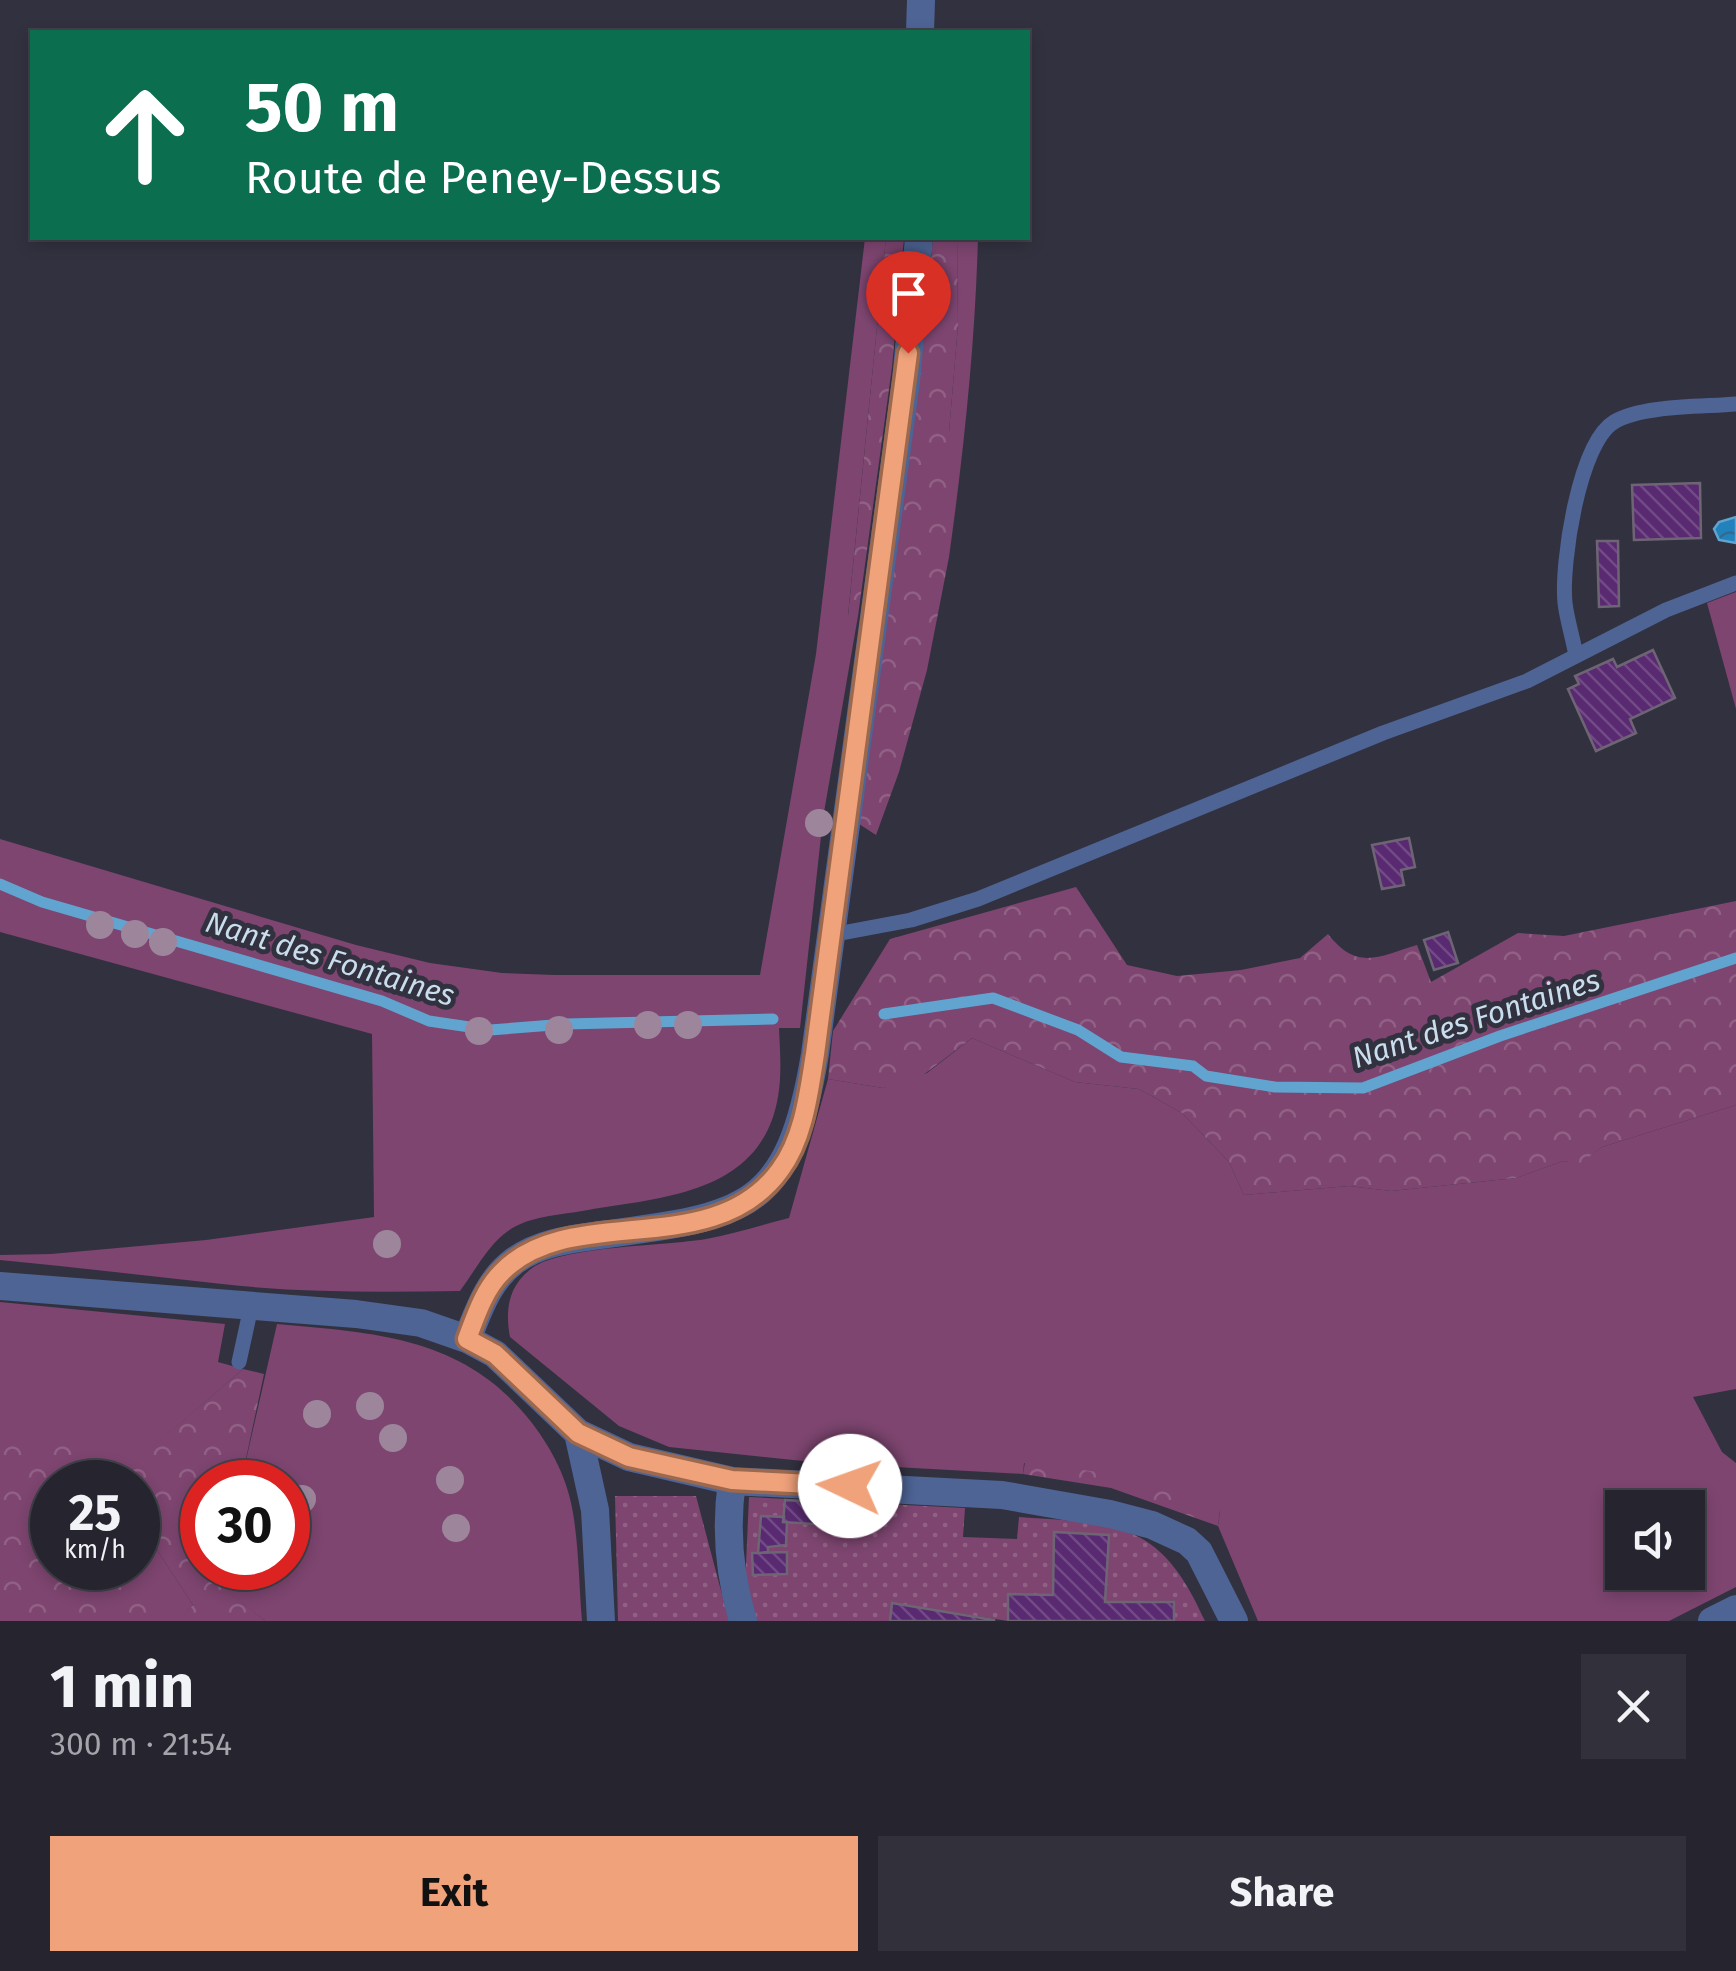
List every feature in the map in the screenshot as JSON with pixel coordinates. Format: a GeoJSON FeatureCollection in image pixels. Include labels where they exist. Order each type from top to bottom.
{"type":"FeatureCollection","features":[{"type":"Feature","properties":{"kind":"street"},"geometry":{"type":"LineString","coordinates":[[920,30],[921,0]]}},
{"type":"Feature","properties":{"kind":"street"},"geometry":{"type":"LineString","coordinates":[[467,1339],[486,1291],[528,1251],[570,1239],[706,1219],[751,1198],[781,1169],[800,1125],[809,1089],[831,935],[903,401],[919,240]]}},
{"type":"Feature","properties":{"kind":"street"},"geometry":{"type":"LineString","coordinates":[[0,1286],[421,1323],[467,1339],[495,1354],[578,1433],[629,1457],[732,1480],[1002,1495],[1152,1524],[1187,1541],[1199,1552],[1234,1621]]}},
{"type":"Feature","properties":{"kind":"street"},"geometry":{"type":"LineString","coordinates":[[578,1433],[594,1510],[601,1621]]}},
{"type":"Feature","properties":{"kind":"street"},"geometry":{"type":"LineString","coordinates":[[732,1480],[727,1516],[730,1559],[743,1621]]}},
{"type":"Feature","properties":{"kind":"street"},"geometry":{"type":"LineString","coordinates":[[1712,1621],[1736,1609]]}},
{"type":"Feature","properties":{"kind":"lane"},"geometry":{"type":"LineString","coordinates":[[1576,656],[1565,600],[1567,555],[1574,510],[1599,435],[1620,418],[1646,412],[1736,404]]}},
{"type":"Feature","properties":{"kind":"lane"},"geometry":{"type":"LineString","coordinates":[[831,935],[911,920],[978,899],[1383,734],[1527,681],[1666,610],[1736,583]]}},
{"type":"Feature","properties":{"kind":"lane"},"geometry":{"type":"LineString","coordinates":[[239,1362],[251,1307]]}},
{"type":"Feature","properties":{"kind":"green space"},"geometry":{"type":"Polygon","coordinates":[[[865,240],[886,240],[848,615],[858,616],[823,818],[800,1028],[779,1028],[778,1097],[768,1129],[751,1154],[730,1172],[675,1195],[544,1217],[516,1226],[494,1243],[460,1291],[281,1289],[0,1260],[0,1255],[206,1240],[374,1217],[372,1034],[0,932],[0,839],[356,945],[430,963],[502,973],[555,975],[760,975],[816,654],[865,240]]]}},
{"type":"Feature","properties":{"kind":"green space"},"geometry":{"type":"Polygon","coordinates":[[[886,240],[904,240],[892,367],[858,616],[848,616],[886,240]]]}},
{"type":"Feature","properties":{"kind":"green space"},"geometry":{"type":"Polygon","coordinates":[[[933,240],[957,240],[958,325],[949,432],[949,557],[927,670],[899,772],[876,835],[859,824],[919,386],[933,240]]]}},
{"type":"Feature","properties":{"kind":"green space"},"geometry":{"type":"Polygon","coordinates":[[[957,240],[978,240],[968,398],[949,557],[949,432],[958,325],[957,240]]]}},
{"type":"Feature","properties":{"kind":"green space"},"geometry":{"type":"Polygon","coordinates":[[[1736,592],[1736,709],[1707,603],[1736,592]]]}},
{"type":"Feature","properties":{"kind":"green space"},"geometry":{"type":"Polygon","coordinates":[[[1076,887],[1127,965],[1177,976],[1241,970],[1300,958],[1328,934],[1339,946],[1359,957],[1379,957],[1417,945],[1431,982],[1518,933],[1564,936],[1736,901],[1736,1105],[1602,1147],[1580,1164],[1563,1161],[1516,1178],[1391,1191],[1349,1186],[1244,1195],[1229,1162],[1182,1113],[1139,1089],[1075,1082],[972,1038],[914,1082],[883,1088],[828,1079],[833,1031],[890,939],[1076,887]]]}},
{"type":"Feature","properties":{"kind":"green space"},"geometry":{"type":"Polygon","coordinates":[[[972,1038],[1075,1082],[1139,1089],[1182,1113],[1229,1162],[1244,1195],[1349,1186],[1391,1191],[1516,1178],[1563,1161],[1580,1163],[1602,1147],[1736,1105],[1736,1389],[1693,1397],[1722,1452],[1736,1463],[1736,1587],[1669,1621],[1258,1621],[1218,1526],[1220,1511],[1024,1463],[1023,1474],[822,1463],[669,1447],[619,1426],[510,1337],[508,1308],[513,1291],[524,1275],[547,1261],[590,1251],[706,1239],[789,1218],[828,1079],[883,1088],[927,1073],[972,1038]]]}},
{"type":"Feature","properties":{"kind":"green space"},"geometry":{"type":"Polygon","coordinates":[[[0,1302],[225,1324],[218,1362],[243,1369],[138,1460],[30,1460],[30,1590],[160,1590],[160,1555],[193,1605],[183,1617],[0,1621],[0,1302]]]}},
{"type":"Feature","properties":{"kind":"green space"},"geometry":{"type":"Polygon","coordinates":[[[277,1324],[384,1337],[449,1356],[506,1394],[532,1423],[558,1465],[573,1513],[582,1621],[265,1621],[226,1590],[310,1590],[310,1460],[246,1460],[277,1324]]]}},
{"type":"Feature","properties":{"kind":"green space"},"geometry":{"type":"Polygon","coordinates":[[[243,1369],[264,1374],[246,1460],[180,1460],[180,1585],[160,1555],[160,1460],[137,1460],[243,1369]]]}},
{"type":"Feature","properties":{"kind":"green space"},"geometry":{"type":"Polygon","coordinates":[[[65,1434],[100,1460],[30,1460],[30,1590],[146,1590],[157,1602],[183,1616],[193,1605],[183,1590],[227,1590],[265,1621],[0,1621],[0,1442],[65,1434]]]}},
{"type":"Feature","properties":{"kind":"green space"},"geometry":{"type":"Polygon","coordinates":[[[1025,1462],[1112,1474],[1220,1510],[1218,1526],[1111,1488],[1023,1474],[1025,1462]]]}},
{"type":"Feature","properties":{"kind":"green space"},"geometry":{"type":"Polygon","coordinates":[[[615,1496],[696,1496],[729,1621],[618,1621],[615,1496]]]}},
{"type":"Feature","properties":{"kind":"green space"},"geometry":{"type":"Polygon","coordinates":[[[749,1497],[965,1508],[963,1537],[1017,1539],[1019,1517],[1110,1527],[1153,1546],[1188,1588],[1205,1621],[1174,1621],[1174,1603],[1105,1602],[1109,1535],[1054,1533],[1053,1595],[1009,1595],[1008,1621],[892,1603],[890,1621],[754,1621],[745,1587],[749,1497]]]}},
{"type":"Feature","properties":{"kind":"water"},"geometry":{"type":"Polygon","coordinates":[[[1736,517],[1736,543],[1719,540],[1714,529],[1719,522],[1736,517]]]}},
{"type":"Feature","properties":{"kind":"building"},"geometry":{"type":"Polygon","coordinates":[[[1700,483],[1701,538],[1634,540],[1632,485],[1700,483]]]}},
{"type":"Feature","properties":{"kind":"building"},"geometry":{"type":"Polygon","coordinates":[[[1597,541],[1618,541],[1619,606],[1599,607],[1597,541]]]}},
{"type":"Feature","properties":{"kind":"building"},"geometry":{"type":"Polygon","coordinates":[[[1653,650],[1675,698],[1630,719],[1636,733],[1596,751],[1568,689],[1579,684],[1575,676],[1613,659],[1617,667],[1653,650]]]}},
{"type":"Feature","properties":{"kind":"building"},"geometry":{"type":"Polygon","coordinates":[[[1409,838],[1415,867],[1401,870],[1404,885],[1382,889],[1372,845],[1409,838]]]}},
{"type":"Feature","properties":{"kind":"building"},"geometry":{"type":"Polygon","coordinates":[[[1448,932],[1458,963],[1434,970],[1424,940],[1448,932]]]}},
{"type":"Feature","properties":{"kind":"building"},"geometry":{"type":"Polygon","coordinates":[[[785,1500],[816,1502],[814,1524],[783,1522],[785,1500]]]}},
{"type":"Feature","properties":{"kind":"building"},"geometry":{"type":"Polygon","coordinates":[[[761,1516],[784,1517],[786,1545],[768,1547],[768,1552],[758,1553],[761,1516]]]}},
{"type":"Feature","properties":{"kind":"building"},"geometry":{"type":"Polygon","coordinates":[[[1054,1532],[1109,1535],[1105,1602],[1174,1602],[1174,1621],[1008,1621],[1008,1594],[1053,1595],[1054,1532]]]}},
{"type":"Feature","properties":{"kind":"building"},"geometry":{"type":"Polygon","coordinates":[[[787,1552],[787,1574],[753,1575],[752,1553],[787,1552]]]}},
{"type":"Feature","properties":{"kind":"building"},"geometry":{"type":"Polygon","coordinates":[[[892,1603],[994,1620],[994,1621],[890,1621],[892,1603]]]}},
{"type":"Feature","properties":{"kind":"waterway","name":"Nant des Fontaines"},"geometry":{"type":"LineString","coordinates":[[0,884],[42,902],[382,1001],[429,1021],[490,1030],[566,1024],[773,1019]]}},
{"type":"Feature","properties":{"kind":"waterway","name":"Nant des Fontaines"},"geometry":{"type":"LineString","coordinates":[[884,1014],[993,998],[1078,1030],[1121,1057],[1193,1066],[1206,1076],[1275,1087],[1363,1088],[1500,1036],[1736,958]]}},
{"type":"Feature","properties":{"kind":"route"},"geometry":{"type":"LineString","coordinates":[[850,1486],[732,1480],[629,1457],[578,1433],[495,1354],[467,1339],[486,1291],[528,1251],[570,1239],[706,1219],[751,1198],[781,1169],[791,1150],[815,1054],[908,353]]}}]}
